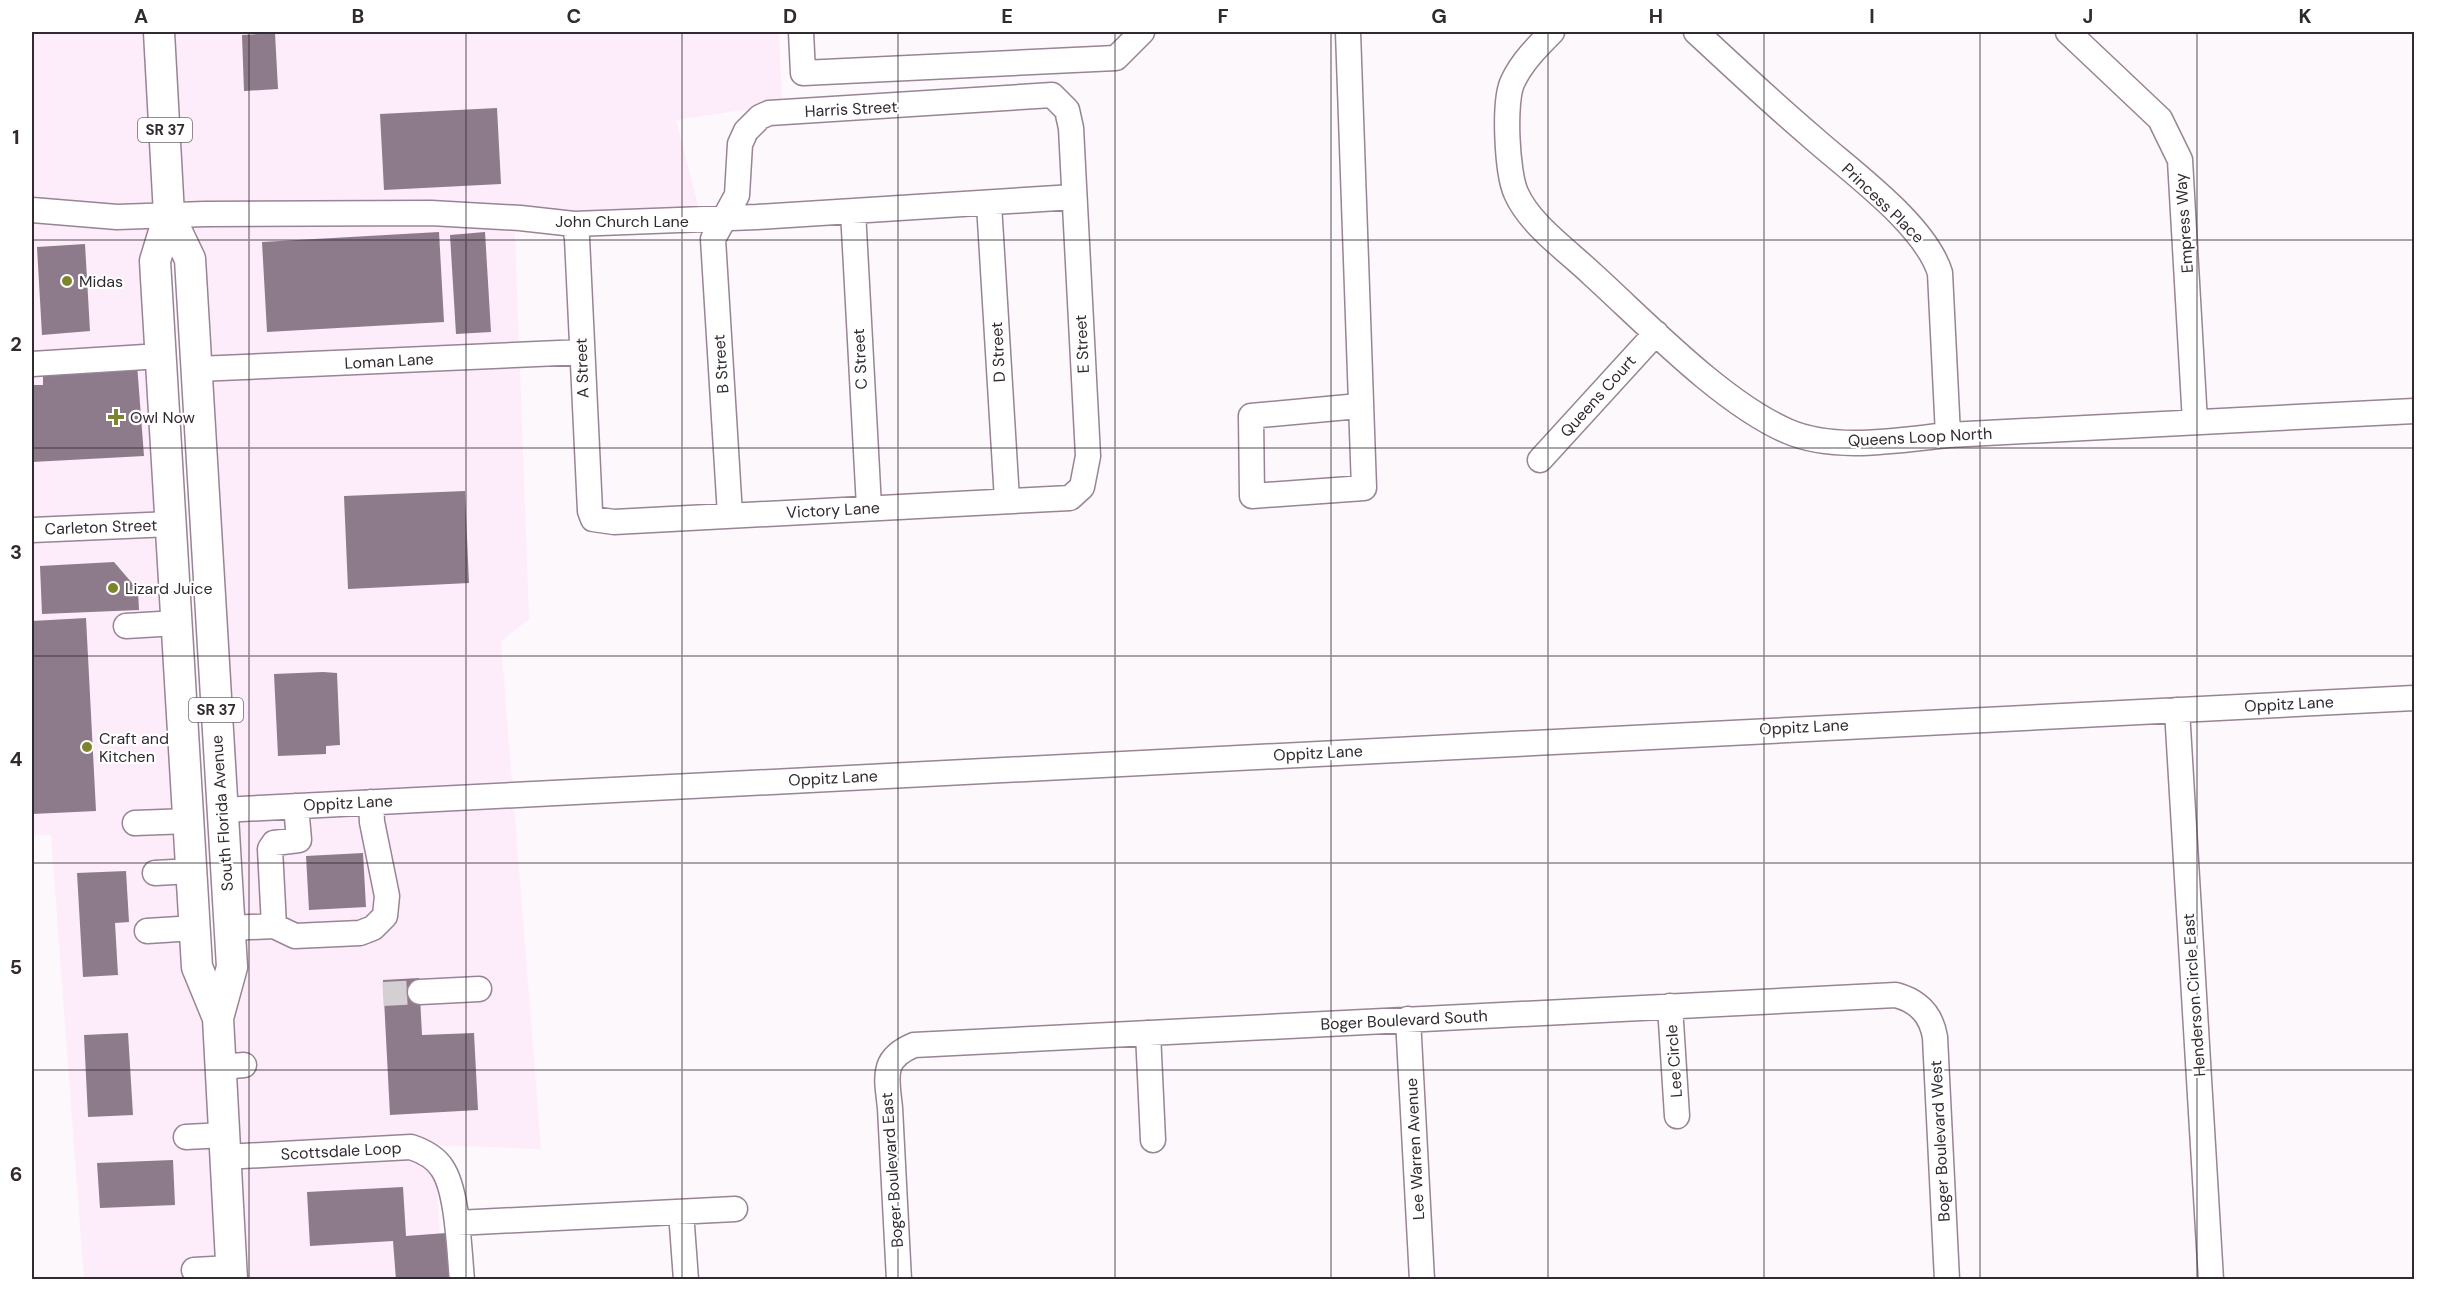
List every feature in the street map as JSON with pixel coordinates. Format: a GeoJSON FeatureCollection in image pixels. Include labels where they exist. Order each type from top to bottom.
{"type":"FeatureCollection","features":[{"type":"Feature","properties":{"kind":"main road","name":"South Florida Avenue"},"geometry":{"type":"LineString","coordinates":[[159,32],[169,215],[156,261],[161,356],[197,966],[218,1018],[232,1066],[225,1146],[232,1274]]}},
{"type":"Feature","properties":{"kind":"main road","name":"South Florida Avenue"},"geometry":{"type":"LineString","coordinates":[[169,215],[190,259],[197,369],[232,967],[218,1018]]}},
{"type":"Feature","properties":{"kind":"main road"},"geometry":{"type":"LineString","coordinates":[[182,711],[201,756],[206,797],[216,809],[222,810]]}},
{"type":"Feature","properties":{"kind":"street"},"geometry":{"type":"LineString","coordinates":[[801,32],[803,73],[1116,58],[1142,32]]}},
{"type":"Feature","properties":{"kind":"street"},"geometry":{"type":"LineString","coordinates":[[1348,32],[1358,269],[1359,406],[1364,488],[1252,496],[1251,416],[1359,406]]}},
{"type":"Feature","properties":{"kind":"street","name":"Queens Loop North"},"geometry":{"type":"LineString","coordinates":[[1552,32],[1527,58],[1511,83],[1508,105],[1510,163],[1515,193],[1526,210],[1552,236],[1656,333],[1730,397],[1788,432],[1853,442],[2415,411]]}},
{"type":"Feature","properties":{"kind":"street","name":"Princess Place"},"geometry":{"type":"LineString","coordinates":[[1696,32],[1892,209],[1926,243],[1935,256],[1940,273],[1948,435]]}},
{"type":"Feature","properties":{"kind":"street","name":"Empress Way"},"geometry":{"type":"LineString","coordinates":[[2067,32],[2160,119],[2180,160],[2195,422]]}},
{"type":"Feature","properties":{"kind":"street","name":"E Street"},"geometry":{"type":"LineString","coordinates":[[1052,95],[1067,110],[1071,128],[1088,456],[1082,487],[1079,490]]}},
{"type":"Feature","properties":{"kind":"street","name":"Harris Street"},"geometry":{"type":"LineString","coordinates":[[725,216],[737,195],[740,144],[746,131],[760,117],[769,113],[1052,95]]}},
{"type":"Feature","properties":{"kind":"street","name":"John Church Lane"},"geometry":{"type":"LineString","coordinates":[[32,210],[117,218],[169,215],[431,213],[520,218],[574,224],[698,220],[725,216],[989,204],[1073,197]]}},
{"type":"Feature","properties":{"kind":"street","name":"D Street"},"geometry":{"type":"LineString","coordinates":[[989,204],[1007,500]]}},
{"type":"Feature","properties":{"kind":"street","name":"C Street"},"geometry":{"type":"LineString","coordinates":[[853,211],[869,507]]}},
{"type":"Feature","properties":{"kind":"street","name":"B Street"},"geometry":{"type":"LineString","coordinates":[[725,216],[713,239],[730,515]]}},
{"type":"Feature","properties":{"kind":"street","name":"A Street"},"geometry":{"type":"LineString","coordinates":[[574,224],[577,238],[590,511]]}},
{"type":"Feature","properties":{"kind":"street","name":"Queens Court"},"geometry":{"type":"LineString","coordinates":[[1540,460],[1656,333]]}},
{"type":"Feature","properties":{"kind":"street","name":"Loman Lane"},"geometry":{"type":"LineString","coordinates":[[197,369],[582,352]]}},
{"type":"Feature","properties":{"kind":"street"},"geometry":{"type":"LineString","coordinates":[[32,364],[161,356]]}},
{"type":"Feature","properties":{"kind":"street","name":"Victory Lane"},"geometry":{"type":"LineString","coordinates":[[590,511],[593,519],[614,522],[1070,498],[1079,490]]}},
{"type":"Feature","properties":{"kind":"street","name":"Carleton Street"},"geometry":{"type":"LineString","coordinates":[[32,530],[171,524]]}},
{"type":"Feature","properties":{"kind":"street"},"geometry":{"type":"LineString","coordinates":[[126,626],[177,623]]}},
{"type":"Feature","properties":{"kind":"street","name":"Oppitz Lane"},"geometry":{"type":"LineString","coordinates":[[222,810],[2415,698]]}},
{"type":"Feature","properties":{"kind":"street","name":"Henderson Circle East"},"geometry":{"type":"LineString","coordinates":[[2177,710],[2211,1280]]}},
{"type":"Feature","properties":{"kind":"street"},"geometry":{"type":"LineString","coordinates":[[229,928],[274,926],[295,936],[360,933],[373,928],[385,916],[387,896],[372,822],[371,802]]}},
{"type":"Feature","properties":{"kind":"street"},"geometry":{"type":"LineString","coordinates":[[274,926],[270,849],[274,843],[299,840],[296,806]]}},
{"type":"Feature","properties":{"kind":"street"},"geometry":{"type":"LineString","coordinates":[[135,823],[189,821]]}},
{"type":"Feature","properties":{"kind":"street"},"geometry":{"type":"LineString","coordinates":[[155,873],[192,871]]}},
{"type":"Feature","properties":{"kind":"street"},"geometry":{"type":"LineString","coordinates":[[147,931],[195,928]]}},
{"type":"Feature","properties":{"kind":"street"},"geometry":{"type":"LineString","coordinates":[[420,992],[478,989]]}},
{"type":"Feature","properties":{"kind":"street","name":"Boger Boulevard South"},"geometry":{"type":"LineString","coordinates":[[891,1062],[899,1051],[914,1045],[1896,995],[1909,998],[1920,1006]]}},
{"type":"Feature","properties":{"kind":"street","name":"Lee Circle"},"geometry":{"type":"LineString","coordinates":[[1670,1006],[1677,1116]]}},
{"type":"Feature","properties":{"kind":"street","name":"Boger Boulevard West"},"geometry":{"type":"LineString","coordinates":[[1920,1006],[1933,1026],[1935,1037],[1947,1280]]}},
{"type":"Feature","properties":{"kind":"street","name":"Lee Warren Avenue"},"geometry":{"type":"LineString","coordinates":[[1408,1019],[1422,1280]]}},
{"type":"Feature","properties":{"kind":"street"},"geometry":{"type":"LineString","coordinates":[[1148,1033],[1153,1140]]}},
{"type":"Feature","properties":{"kind":"street","name":"Boger Boulevard East"},"geometry":{"type":"LineString","coordinates":[[891,1062],[886,1083],[890,1108],[899,1280]]}},
{"type":"Feature","properties":{"kind":"street","name":"Scottsdale Loop"},"geometry":{"type":"LineString","coordinates":[[186,1137],[225,1146],[411,1147],[425,1151],[442,1167],[448,1180],[457,1223],[462,1280]]}},
{"type":"Feature","properties":{"kind":"street"},"geometry":{"type":"LineString","coordinates":[[457,1223],[735,1209]]}},
{"type":"Feature","properties":{"kind":"street"},"geometry":{"type":"LineString","coordinates":[[681,1212],[686,1280]]}},
{"type":"Feature","properties":{"kind":"street"},"geometry":{"type":"LineString","coordinates":[[194,1270],[232,1274]]}},
{"type":"Feature","properties":{"kind":"shaded area"},"geometry":{"type":"Polygon","coordinates":[[[32,32],[149,32],[158,203],[117,206],[32,198],[32,32]]]}},
{"type":"Feature","properties":{"kind":"shaded area"},"geometry":{"type":"Polygon","coordinates":[[[170,32],[779,32],[782,104],[676,120],[701,217],[514,208],[529,619],[501,641],[512,783],[232,798],[181,214],[170,32]]]}},
{"type":"Feature","properties":{"kind":"shaded area"},"geometry":{"type":"Polygon","coordinates":[[[32,222],[116,229],[155,227],[160,512],[32,518],[32,222]]]}},
{"type":"Feature","properties":{"kind":"shaded area"},"geometry":{"type":"Polygon","coordinates":[[[161,535],[207,1019],[222,1279],[84,1279],[51,835],[32,834],[32,542],[161,535]]]}},
{"type":"Feature","properties":{"kind":"shaded area"},"geometry":{"type":"Polygon","coordinates":[[[514,806],[541,1149],[435,1145],[411,1135],[235,1145],[232,1024],[233,822],[514,806]]]}},
{"type":"Feature","properties":{"kind":"shaded area"},"geometry":{"type":"Polygon","coordinates":[[[410,1158],[420,1162],[436,1179],[443,1279],[242,1279],[236,1168],[410,1158]]]}},
{"type":"Feature","properties":{"kind":"building"},"geometry":{"type":"Polygon","coordinates":[[[275,33],[278,89],[244,91],[242,35],[275,33]]]}},
{"type":"Feature","properties":{"kind":"building"},"geometry":{"type":"Polygon","coordinates":[[[497,108],[501,184],[384,190],[380,114],[497,108]]]}},
{"type":"Feature","properties":{"kind":"building"},"geometry":{"type":"Polygon","coordinates":[[[439,232],[444,322],[267,332],[262,242],[439,232]]]}},
{"type":"Feature","properties":{"kind":"building"},"geometry":{"type":"Polygon","coordinates":[[[485,232],[491,332],[456,334],[450,235],[485,232]]]}},
{"type":"Feature","properties":{"kind":"building"},"geometry":{"type":"Polygon","coordinates":[[[85,244],[90,331],[42,335],[37,247],[85,244]]]}},
{"type":"Feature","properties":{"kind":"building"},"geometry":{"type":"Polygon","coordinates":[[[137,364],[144,456],[32,462],[32,385],[43,385],[43,368],[137,364]]]}},
{"type":"Feature","properties":{"kind":"building"},"geometry":{"type":"Polygon","coordinates":[[[465,491],[469,583],[348,589],[344,496],[465,491]]]}},
{"type":"Feature","properties":{"kind":"building"},"geometry":{"type":"Polygon","coordinates":[[[114,562],[138,590],[139,610],[42,614],[40,566],[114,562]]]}},
{"type":"Feature","properties":{"kind":"building"},"geometry":{"type":"Polygon","coordinates":[[[86,618],[96,811],[32,814],[32,621],[86,618]]]}},
{"type":"Feature","properties":{"kind":"building"},"geometry":{"type":"Polygon","coordinates":[[[337,673],[340,745],[326,746],[326,754],[278,756],[274,674],[337,673]]]}},
{"type":"Feature","properties":{"kind":"building"},"geometry":{"type":"Polygon","coordinates":[[[363,853],[366,907],[309,910],[306,856],[363,853]]]}},
{"type":"Feature","properties":{"kind":"building"},"geometry":{"type":"Polygon","coordinates":[[[126,871],[129,922],[115,923],[118,975],[83,977],[77,873],[126,871]]]}},
{"type":"Feature","properties":{"kind":"building"},"geometry":{"type":"Polygon","coordinates":[[[419,978],[422,1035],[474,1033],[478,1110],[390,1115],[383,980],[419,978]]]}},
{"type":"Feature","properties":{"kind":"building"},"geometry":{"type":"Polygon","coordinates":[[[128,1033],[133,1115],[88,1117],[84,1035],[128,1033]]]}},
{"type":"Feature","properties":{"kind":"building"},"geometry":{"type":"Polygon","coordinates":[[[173,1160],[175,1205],[100,1208],[97,1163],[173,1160]]]}},
{"type":"Feature","properties":{"kind":"building"},"geometry":{"type":"Polygon","coordinates":[[[403,1187],[406,1236],[446,1233],[449,1280],[396,1280],[393,1241],[310,1246],[307,1192],[403,1187]]]}},
{"type":"Feature","properties":{"kind":"tunnel"},"geometry":{"type":"LineString","coordinates":[[383,994],[420,992]]}},
{"type":"Feature","properties":{"kind":"place","name":"Midas"},"geometry":{"type":"Point","coordinates":[67,281]}},
{"type":"Feature","properties":{"kind":"place","name":"Owl Now"},"geometry":{"type":"Point","coordinates":[116,417]}},
{"type":"Feature","properties":{"kind":"place","name":"Lizard Juice"},"geometry":{"type":"Point","coordinates":[113,588]}},
{"type":"Feature","properties":{"kind":"place","name":"Craft and Kitchen"},"geometry":{"type":"Point","coordinates":[87,747]}}]}
